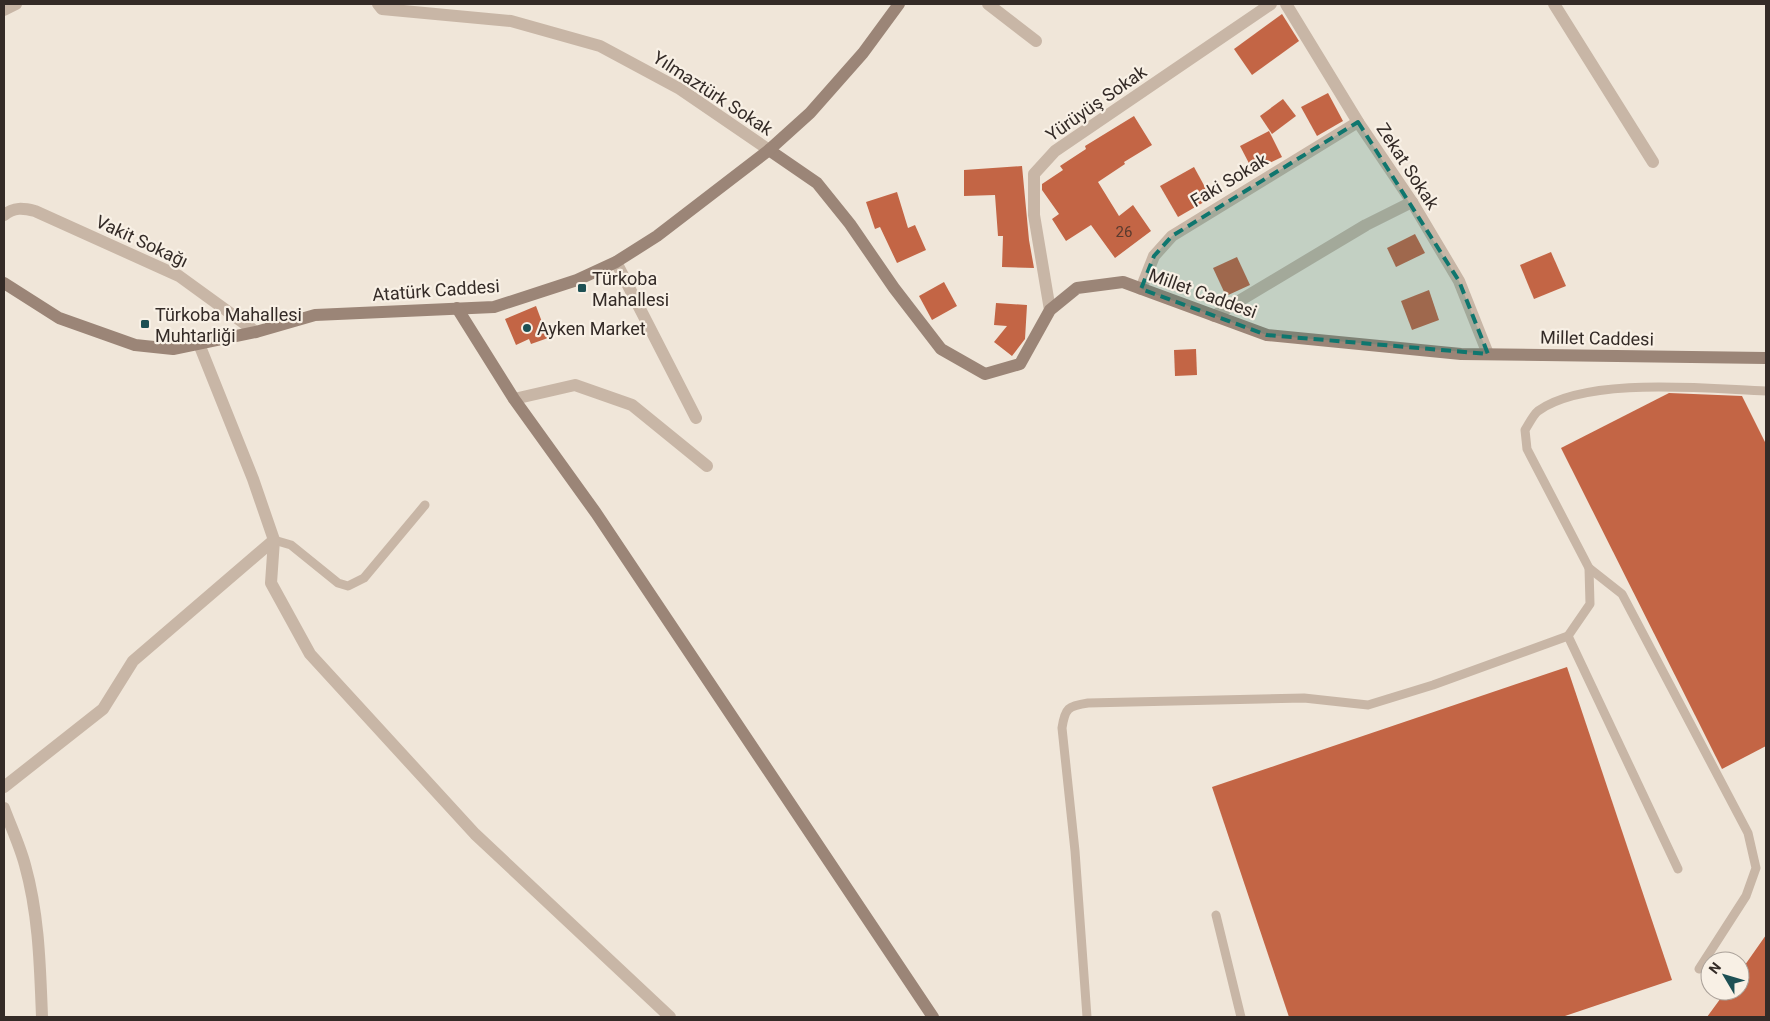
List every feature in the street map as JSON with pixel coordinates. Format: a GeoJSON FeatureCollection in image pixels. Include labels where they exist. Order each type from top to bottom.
{"type":"FeatureCollection","features":[{"type":"Feature","properties":{"kind":"street"},"geometry":{"type":"LineString","coordinates":[[4,10],[16,4]]}},
{"type":"Feature","properties":{"kind":"street","name":"Yılmaztürk Sokak"},"geometry":{"type":"LineString","coordinates":[[378,4],[382,9],[511,20],[600,46],[680,89],[770,150]]}},
{"type":"Feature","properties":{"kind":"street","name":"Atatürk Caddesi"},"geometry":{"type":"LineString","coordinates":[[4,283],[59,318],[135,345],[173,349],[256,332],[315,315],[494,307],[577,280],[616,262],[657,236],[770,150],[836,86],[899,4]]}},
{"type":"Feature","properties":{"kind":"street"},"geometry":{"type":"LineString","coordinates":[[988,4],[1036,41]]}},
{"type":"Feature","properties":{"kind":"street","name":"Yürüyüş Sokak"},"geometry":{"type":"LineString","coordinates":[[1050,310],[1034,215],[1034,174],[1055,151],[1271,4]]}},
{"type":"Feature","properties":{"kind":"street","name":"Zekat Sokak"},"geometry":{"type":"LineString","coordinates":[[1286,4],[1358,122],[1412,202],[1459,281],[1488,354]]}},
{"type":"Feature","properties":{"kind":"street"},"geometry":{"type":"LineString","coordinates":[[1554,4],[1653,162]]}},
{"type":"Feature","properties":{"kind":"street","name":"Faki Sokak"},"geometry":{"type":"LineString","coordinates":[[1141,289],[1154,256],[1172,236],[1358,122]]}},
{"type":"Feature","properties":{"kind":"street","name":"Millet Caddesi"},"geometry":{"type":"LineString","coordinates":[[770,150],[817,183],[850,224],[894,288],[941,348],[985,374],[1020,364],[1050,310],[1077,288],[1123,282],[1267,335],[1461,354],[1766,358]]}},
{"type":"Feature","properties":{"kind":"street"},"geometry":{"type":"LineString","coordinates":[[1214,316],[1366,225],[1412,202]]}},
{"type":"Feature","properties":{"kind":"street","name":"Vakit Sokağı"},"geometry":{"type":"LineString","coordinates":[[4,215],[10,210],[21,208],[35,210],[179,276],[256,332]]}},
{"type":"Feature","properties":{"kind":"street"},"geometry":{"type":"LineString","coordinates":[[616,262],[696,418]]}},
{"type":"Feature","properties":{"kind":"street"},"geometry":{"type":"LineString","coordinates":[[456,308],[514,399],[596,513],[933,1017]]}},
{"type":"Feature","properties":{"kind":"street"},"geometry":{"type":"LineString","coordinates":[[199,344],[253,479],[274,540],[271,583],[310,654],[474,834],[670,1017]]}},
{"type":"Feature","properties":{"kind":"street"},"geometry":{"type":"LineString","coordinates":[[514,399],[575,385],[632,405],[707,466]]}},
{"type":"Feature","properties":{"kind":"street"},"geometry":{"type":"LineString","coordinates":[[4,787],[104,709],[133,661],[274,540]]}},
{"type":"Feature","properties":{"kind":"street"},"geometry":{"type":"LineString","coordinates":[[4,808],[25,863],[37,921],[42,1017]]}},
{"type":"Feature","properties":{"kind":"lane"},"geometry":{"type":"LineString","coordinates":[[1698,969],[1746,896],[1756,868],[1748,833],[1622,594],[1589,568],[1528,449],[1525,430],[1537,412],[1562,398],[1635,386],[1766,391]]}},
{"type":"Feature","properties":{"kind":"lane"},"geometry":{"type":"LineString","coordinates":[[274,540],[291,545],[338,583],[348,586],[364,578],[425,505]]}},
{"type":"Feature","properties":{"kind":"lane"},"geometry":{"type":"LineString","coordinates":[[1087,1017],[1075,851],[1062,728],[1064,713],[1072,706],[1088,703],[1304,698],[1368,706],[1434,685],[1568,636],[1590,604],[1589,568]]}},
{"type":"Feature","properties":{"kind":"lane"},"geometry":{"type":"LineString","coordinates":[[1568,636],[1678,868]]}},
{"type":"Feature","properties":{"kind":"lane"},"geometry":{"type":"LineString","coordinates":[[1216,915],[1241,1017]]}},
{"type":"Feature","properties":{"kind":"highlighted area"},"geometry":{"type":"Polygon","coordinates":[[[1358,122],[1459,281],[1488,354],[1267,335],[1141,289],[1154,256],[1172,236],[1358,122]]]}},
{"type":"Feature","properties":{"kind":"building"},"geometry":{"type":"Polygon","coordinates":[[[1282,14],[1299,41],[1252,75],[1234,49],[1282,14]]]}},
{"type":"Feature","properties":{"kind":"building"},"geometry":{"type":"Polygon","coordinates":[[[1328,93],[1343,121],[1317,136],[1301,107],[1328,93]]]}},
{"type":"Feature","properties":{"kind":"building"},"geometry":{"type":"Polygon","coordinates":[[[1283,99],[1296,116],[1272,134],[1260,116],[1283,99]]]}},
{"type":"Feature","properties":{"kind":"building"},"geometry":{"type":"Polygon","coordinates":[[[1134,116],[1152,145],[1124,162],[1125,164],[1098,182],[1119,216],[1133,205],[1151,231],[1115,258],[1091,225],[1066,241],[1052,219],[1059,214],[1042,190],[1042,184],[1063,170],[1060,166],[1086,149],[1085,146],[1134,116]]]}},
{"type":"Feature","properties":{"kind":"building"},"geometry":{"type":"Polygon","coordinates":[[[1269,131],[1282,157],[1253,171],[1240,146],[1269,131]]]}},
{"type":"Feature","properties":{"kind":"building"},"geometry":{"type":"Polygon","coordinates":[[[1022,166],[1029,240],[1034,268],[1002,267],[1003,236],[998,236],[995,195],[964,196],[964,170],[1022,166]]]}},
{"type":"Feature","properties":{"kind":"building"},"geometry":{"type":"Polygon","coordinates":[[[1194,167],[1211,198],[1178,217],[1160,186],[1194,167]]]}},
{"type":"Feature","properties":{"kind":"building"},"geometry":{"type":"Polygon","coordinates":[[[897,192],[908,228],[915,225],[926,250],[897,263],[880,227],[875,229],[866,202],[897,192]]]}},
{"type":"Feature","properties":{"kind":"building"},"geometry":{"type":"Polygon","coordinates":[[[1415,234],[1425,253],[1396,267],[1387,248],[1415,234]]]}},
{"type":"Feature","properties":{"kind":"building"},"geometry":{"type":"Polygon","coordinates":[[[1551,252],[1566,286],[1534,299],[1520,265],[1551,252]]]}},
{"type":"Feature","properties":{"kind":"building"},"geometry":{"type":"Polygon","coordinates":[[[1237,257],[1250,285],[1226,296],[1213,268],[1237,257]]]}},
{"type":"Feature","properties":{"kind":"building"},"geometry":{"type":"Polygon","coordinates":[[[944,282],[957,306],[932,320],[919,296],[944,282]]]}},
{"type":"Feature","properties":{"kind":"building"},"geometry":{"type":"Polygon","coordinates":[[[1429,290],[1439,320],[1412,330],[1401,301],[1429,290]]]}},
{"type":"Feature","properties":{"kind":"building"},"geometry":{"type":"Polygon","coordinates":[[[996,303],[1027,305],[1025,339],[1012,356],[994,342],[1007,326],[994,325],[996,303]]]}},
{"type":"Feature","properties":{"kind":"building","name":"Ayken Market"},"geometry":{"type":"Polygon","coordinates":[[[536,306],[548,338],[531,344],[529,339],[516,345],[505,319],[536,306]]]}},
{"type":"Feature","properties":{"kind":"building"},"geometry":{"type":"Polygon","coordinates":[[[1196,349],[1197,375],[1175,376],[1174,350],[1196,349]]]}},
{"type":"Feature","properties":{"kind":"building"},"geometry":{"type":"Polygon","coordinates":[[[1669,393],[1742,396],[1766,444],[1766,746],[1722,769],[1561,448],[1669,393]]]}},
{"type":"Feature","properties":{"kind":"building"},"geometry":{"type":"Polygon","coordinates":[[[1567,667],[1672,980],[1562,1017],[1289,1017],[1212,787],[1567,667]]]}},
{"type":"Feature","properties":{"kind":"building"},"geometry":{"type":"Polygon","coordinates":[[[1766,935],[1766,1017],[1707,1017],[1719,1001],[1750,1001],[1750,958],[1766,935]]]}},
{"type":"Feature","properties":{"kind":"place","name":"Türkoba Mahallesi"},"geometry":{"type":"Point","coordinates":[582,288]}},
{"type":"Feature","properties":{"kind":"place","name":"Türkoba Mahallesi Muhtarliği"},"geometry":{"type":"Point","coordinates":[145,324]}},
{"type":"Feature","properties":{"kind":"place","name":"Ayken Market"},"geometry":{"type":"Point","coordinates":[527,328]}}]}
